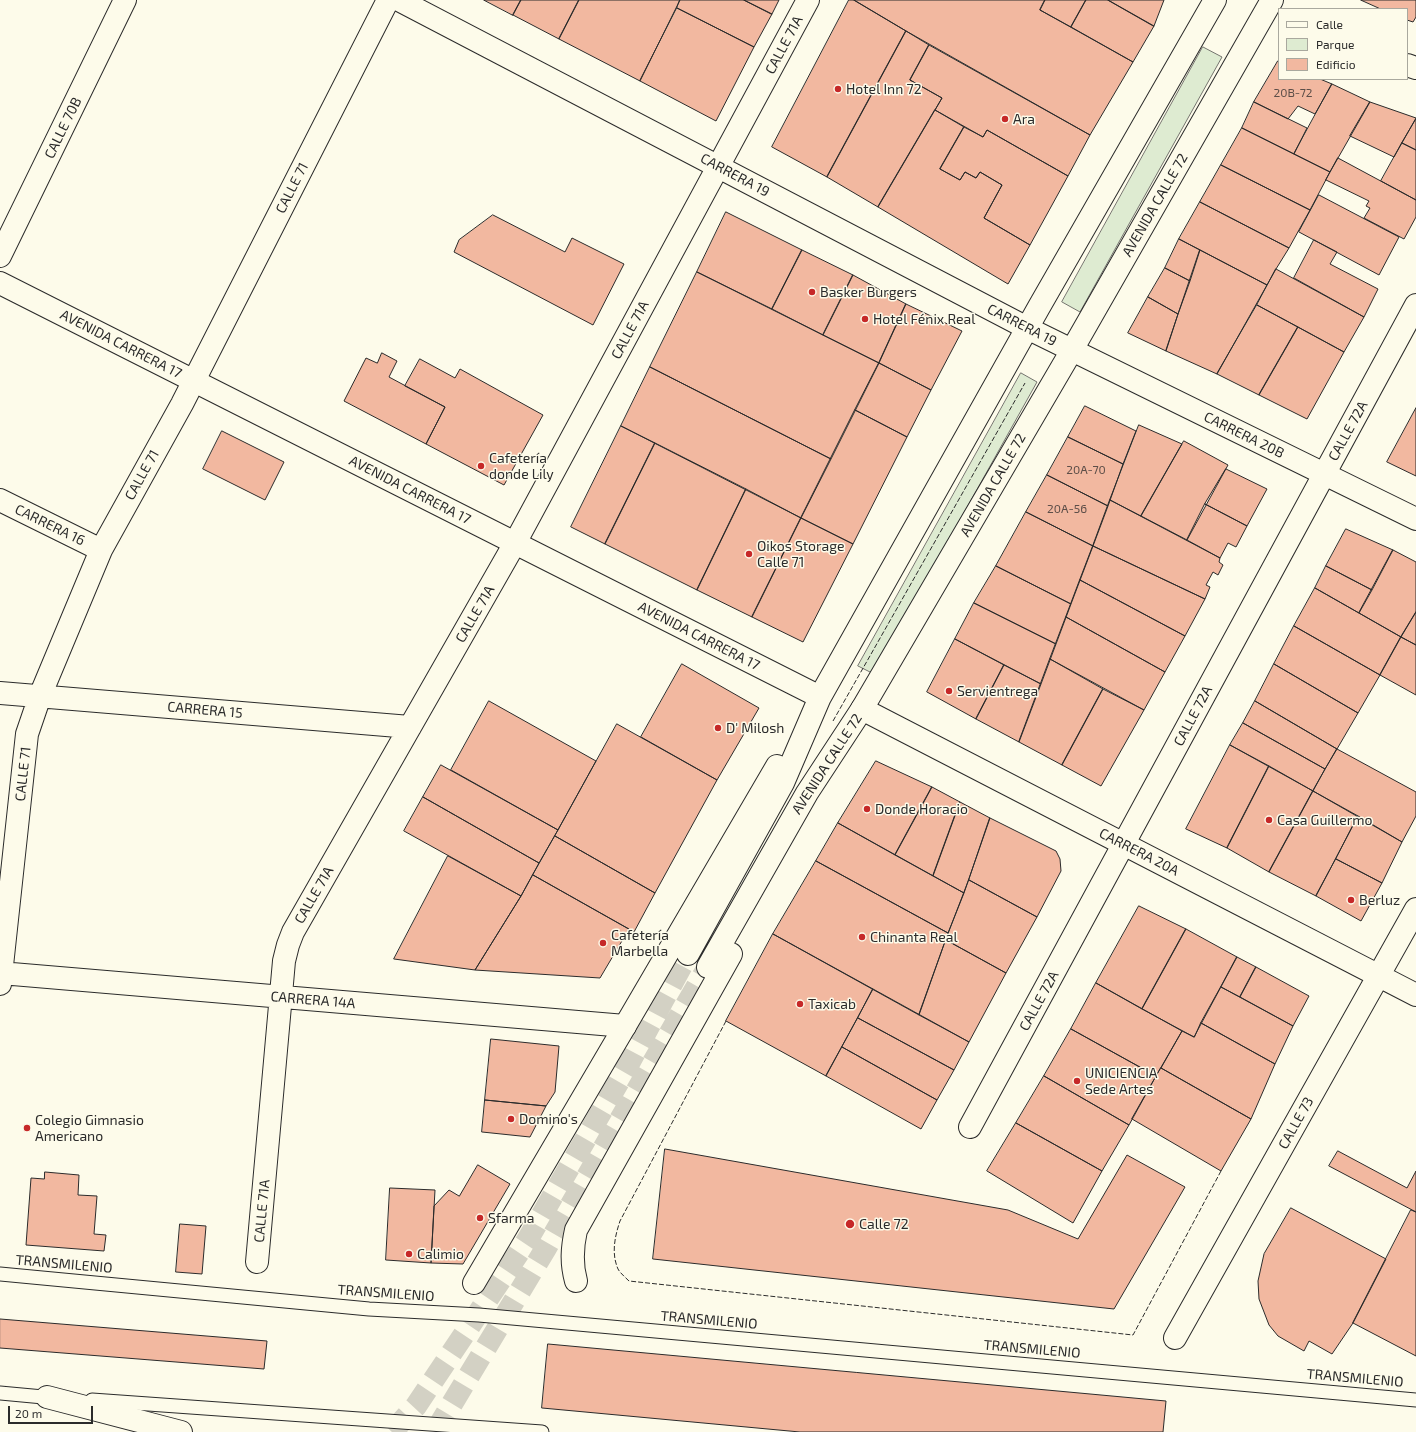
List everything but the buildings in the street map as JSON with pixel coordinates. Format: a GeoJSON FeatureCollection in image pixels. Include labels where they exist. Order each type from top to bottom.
{"type":"FeatureCollection","features":[{"type":"Feature","properties":{"kind":"street","name":"CALLE 70B"},"geometry":{"type":"LineString","coordinates":[[0,256],[126,0]]}},
{"type":"Feature","properties":{"kind":"street","name":"CALLE 71"},"geometry":{"type":"LineString","coordinates":[[0,976],[27,734],[40,696],[100,550],[182,404],[388,0]]}},
{"type":"Feature","properties":{"kind":"street","name":"CARRERA 19"},"geometry":{"type":"LineString","coordinates":[[399,0],[1027,328],[1072,350]]}},
{"type":"Feature","properties":{"kind":"street","name":"CALLE 71A"},"geometry":{"type":"LineString","coordinates":[[258,1262],[284,961],[293,932],[515,543],[808,0]]}},
{"type":"Feature","properties":{"kind":"street","name":"AVENIDA CALLE 72"},"geometry":{"type":"LineString","coordinates":[[688,954],[783,783],[820,697],[1027,328],[1215,0]]}},
{"type":"Feature","properties":{"kind":"street","name":"AVENIDA CALLE 72"},"geometry":{"type":"LineString","coordinates":[[708,967],[806,793],[862,709],[1072,350],[1270,3]]}},
{"type":"Feature","properties":{"kind":"street","name":"AVENIDA CARRERA 17"},"geometry":{"type":"LineString","coordinates":[[0,283],[820,697]]}},
{"type":"Feature","properties":{"kind":"street","name":"CALLE 72A"},"geometry":{"type":"LineString","coordinates":[[970,1127],[1416,305]]}},
{"type":"Feature","properties":{"kind":"street","name":"CARRERA 20B"},"geometry":{"type":"LineString","coordinates":[[1072,350],[1416,519]]}},
{"type":"Feature","properties":{"kind":"street","name":"CARRERA 16"},"geometry":{"type":"LineString","coordinates":[[0,500],[100,550]]}},
{"type":"Feature","properties":{"kind":"street","name":"CARRERA 15"},"geometry":{"type":"LineString","coordinates":[[0,693],[410,727]]}},
{"type":"Feature","properties":{"kind":"street"},"geometry":{"type":"LineString","coordinates":[[474,1283],[768,778],[820,697]]}},
{"type":"Feature","properties":{"kind":"street"},"geometry":{"type":"LineString","coordinates":[[576,1282],[572,1256],[576,1230],[817,799],[862,709]]}},
{"type":"Feature","properties":{"kind":"street","name":"CARRERA 20A"},"geometry":{"type":"LineString","coordinates":[[862,709],[1416,995]]}},
{"type":"Feature","properties":{"kind":"street","name":"CALLE 73"},"geometry":{"type":"LineString","coordinates":[[1175,1338],[1416,909]]}},
{"type":"Feature","properties":{"kind":"street","name":"CARRERA 14A"},"geometry":{"type":"LineString","coordinates":[[0,976],[281,997],[625,1026]]}},
{"type":"Feature","properties":{"kind":"street"},"geometry":{"type":"LineString","coordinates":[[47,1397],[181,1432]]}},
{"type":"Feature","properties":{"kind":"lane","name":"TRANSMILENIO"},"geometry":{"type":"LineString","coordinates":[[0,1274],[369,1309],[479,1316],[1416,1400]]}},
{"type":"Feature","properties":{"kind":"lane"},"geometry":{"type":"LineString","coordinates":[[0,1393],[542,1432]]}},
{"type":"Feature","properties":{"kind":"green space"},"geometry":{"type":"Polygon","coordinates":[[[1203,47],[1222,57],[1080,312],[1062,302],[1203,47]]]}},
{"type":"Feature","properties":{"kind":"green space"},"geometry":{"type":"Polygon","coordinates":[[[1021,373],[1037,382],[874,674],[858,666],[1021,373]]]}},
{"type":"Feature","properties":{"kind":"tunnel"},"geometry":{"type":"LineString","coordinates":[[392,1432],[416,1406],[528,1239],[626,1069],[688,954]]}},
{"type":"Feature","properties":{"kind":"tunnel"},"geometry":{"type":"LineString","coordinates":[[435,1432],[546,1248],[708,967]]}},
{"type":"Feature","properties":{"kind":"fence"},"geometry":{"type":"LineString","coordinates":[[833,721],[1025,383]]}},
{"type":"Feature","properties":{"kind":"fence"},"geometry":{"type":"LineString","coordinates":[[726,1021],[620,1221],[615,1239],[614,1251],[619,1270],[621,1274],[629,1281],[1133,1335],[1221,1171]]}},
{"type":"Feature","properties":{"kind":"place","name":"Hotel Inn 72"},"geometry":{"type":"Point","coordinates":[838,89]}},
{"type":"Feature","properties":{"kind":"place","name":"Ara"},"geometry":{"type":"Point","coordinates":[1005,119]}},
{"type":"Feature","properties":{"kind":"place","name":"Basker Burgers"},"geometry":{"type":"Point","coordinates":[812,292]}},
{"type":"Feature","properties":{"kind":"place","name":"Hotel Fénix Real"},"geometry":{"type":"Point","coordinates":[865,319]}},
{"type":"Feature","properties":{"kind":"place","name":"Cafetería donde Lily"},"geometry":{"type":"Point","coordinates":[481,466]}},
{"type":"Feature","properties":{"kind":"place","name":"Oikos Storage Calle 71"},"geometry":{"type":"Point","coordinates":[749,554]}},
{"type":"Feature","properties":{"kind":"place","name":"Servientrega"},"geometry":{"type":"Point","coordinates":[949,691]}},
{"type":"Feature","properties":{"kind":"place","name":"D' Milosh"},"geometry":{"type":"Point","coordinates":[718,728]}},
{"type":"Feature","properties":{"kind":"place","name":"Donde Horacio"},"geometry":{"type":"Point","coordinates":[867,809]}},
{"type":"Feature","properties":{"kind":"place","name":"Casa Guillermo"},"geometry":{"type":"Point","coordinates":[1269,820]}},
{"type":"Feature","properties":{"kind":"place","name":"Berluz"},"geometry":{"type":"Point","coordinates":[1351,900]}},
{"type":"Feature","properties":{"kind":"place","name":"Chinanta Real"},"geometry":{"type":"Point","coordinates":[862,937]}},
{"type":"Feature","properties":{"kind":"place","name":"Cafetería Marbella"},"geometry":{"type":"Point","coordinates":[603,943]}},
{"type":"Feature","properties":{"kind":"place","name":"Taxicab"},"geometry":{"type":"Point","coordinates":[800,1004]}},
{"type":"Feature","properties":{"kind":"place","name":"UNICIENCIA Sede Artes"},"geometry":{"type":"Point","coordinates":[1077,1081]}},
{"type":"Feature","properties":{"kind":"place","name":"Domino's"},"geometry":{"type":"Point","coordinates":[511,1119]}},
{"type":"Feature","properties":{"kind":"place","name":"Colegio Gimnasio Americano"},"geometry":{"type":"Point","coordinates":[27,1128]}},
{"type":"Feature","properties":{"kind":"place","name":"Sfarma"},"geometry":{"type":"Point","coordinates":[480,1218]}},
{"type":"Feature","properties":{"kind":"place","name":"Calle 72"},"geometry":{"type":"Point","coordinates":[850,1224]}},
{"type":"Feature","properties":{"kind":"place","name":"Calimio"},"geometry":{"type":"Point","coordinates":[409,1254]}}]}
